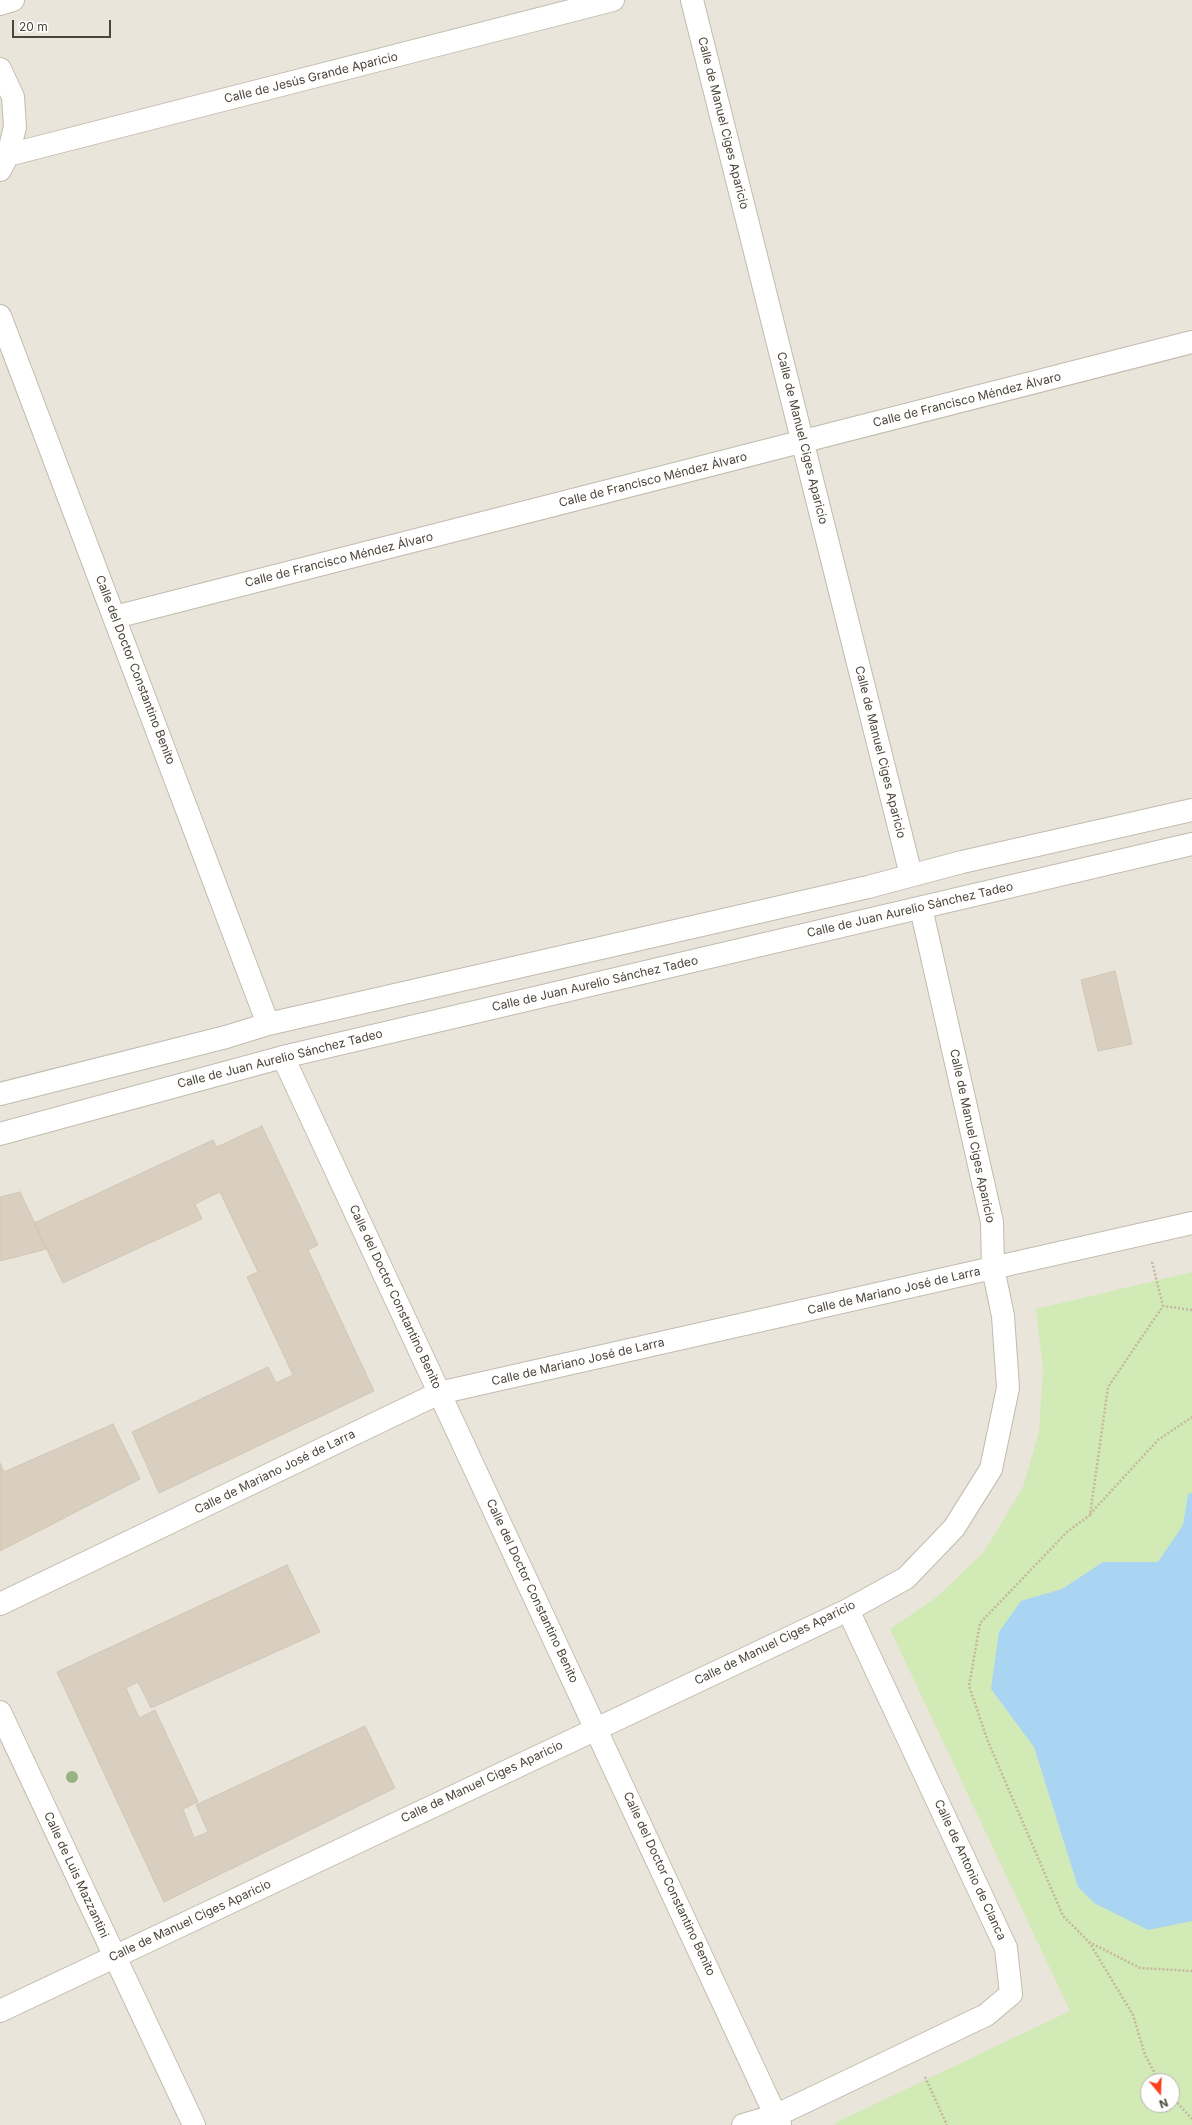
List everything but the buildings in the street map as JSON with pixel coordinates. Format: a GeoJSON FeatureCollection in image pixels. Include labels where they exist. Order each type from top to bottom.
{"type":"FeatureCollection","features":[{"type":"Feature","properties":{"kind":"street"},"geometry":{"type":"LineString","coordinates":[[0,4],[14,0]]}},
{"type":"Feature","properties":{"kind":"street","name":"Calle de Jesús Grande Aparicio"},"geometry":{"type":"LineString","coordinates":[[4,163],[614,0]]}},
{"type":"Feature","properties":{"kind":"street","name":"Calle de Manuel Ciges Aparicio"},"geometry":{"type":"LineString","coordinates":[[692,0],[911,875]]}},
{"type":"Feature","properties":{"kind":"street"},"geometry":{"type":"LineString","coordinates":[[0,69],[13,97],[15,127],[4,163]]}},
{"type":"Feature","properties":{"kind":"street","name":"Calle del Doctor Constantino Benito"},"geometry":{"type":"LineString","coordinates":[[0,316],[268,1024]]}},
{"type":"Feature","properties":{"kind":"street","name":"Calle de Francisco Méndez Álvaro"},"geometry":{"type":"LineString","coordinates":[[115,617],[1192,342]]}},
{"type":"Feature","properties":{"kind":"street"},"geometry":{"type":"LineString","coordinates":[[0,1094],[226,1037],[268,1024],[962,862],[1192,810]]}},
{"type":"Feature","properties":{"kind":"street","name":"Calle de Juan Aurelio Sánchez Tadeo"},"geometry":{"type":"LineString","coordinates":[[0,1134],[283,1057],[1192,844]]}},
{"type":"Feature","properties":{"kind":"street","name":"Calle de Manuel Ciges Aparicio"},"geometry":{"type":"LineString","coordinates":[[0,2011],[848,1610],[906,1578],[954,1528],[991,1469],[1008,1388],[1003,1316],[993,1268],[992,1222],[921,908]]}},
{"type":"Feature","properties":{"kind":"street","name":"Calle del Doctor Constantino Benito"},"geometry":{"type":"LineString","coordinates":[[283,1057],[778,2120]]}},
{"type":"Feature","properties":{"kind":"street","name":"Calle de Mariano José de Larra"},"geometry":{"type":"LineString","coordinates":[[0,1604],[440,1393],[1192,1223]]}},
{"type":"Feature","properties":{"kind":"street","name":"Calle de Antonio de Clanca"},"geometry":{"type":"LineString","coordinates":[[743,2125],[778,2120],[911,2050],[986,2015],[1011,1994],[1006,1948],[848,1610]]}},
{"type":"Feature","properties":{"kind":"street","name":"Calle de Luis Mazzantini"},"geometry":{"type":"LineString","coordinates":[[0,1712],[194,2125]]}},
{"type":"Feature","properties":{"kind":"path"},"geometry":{"type":"LineString","coordinates":[[1090,1515],[1108,1387],[1163,1306],[1146,1234]]}},
{"type":"Feature","properties":{"kind":"path"},"geometry":{"type":"LineString","coordinates":[[1163,1306],[1192,1310]]}},
{"type":"Feature","properties":{"kind":"path"},"geometry":{"type":"LineString","coordinates":[[1155,2073],[1145,2055],[1133,2015],[1089,1942],[1063,1916],[987,1739],[969,1686],[980,1622],[1067,1532],[1090,1515],[1158,1440],[1192,1417]]}},
{"type":"Feature","properties":{"kind":"path"},"geometry":{"type":"LineString","coordinates":[[1089,1942],[1140,1968],[1192,1971]]}},
{"type":"Feature","properties":{"kind":"path"},"geometry":{"type":"LineString","coordinates":[[911,2050],[947,2125]]}},
{"type":"Feature","properties":{"kind":"path"},"geometry":{"type":"LineString","coordinates":[[1180,2106],[1192,2119]]}},
{"type":"Feature","properties":{"kind":"shaded area"},"geometry":{"type":"Polygon","coordinates":[[[0,0],[1192,0],[1192,2125],[0,2125],[0,0]]]}},
{"type":"Feature","properties":{"kind":"green space"},"geometry":{"type":"Polygon","coordinates":[[[1192,1272],[1192,1493],[1188,1494],[1183,1525],[1158,1562],[1103,1562],[1062,1589],[1021,1601],[991,1689],[1034,1747],[1078,1887],[1148,1929],[1192,1921],[1192,2125],[836,2125],[835,2123],[1070,2011],[890,1629],[937,1597],[984,1552],[1023,1487],[1039,1432],[1043,1369],[1036,1309],[1192,1272]]]}},
{"type":"Feature","properties":{"kind":"water"},"geometry":{"type":"Polygon","coordinates":[[[1192,1493],[1192,1921],[1148,1930],[1094,1903],[1078,1887],[1034,1747],[991,1689],[999,1632],[1021,1601],[1062,1589],[1103,1562],[1158,1562],[1183,1525],[1188,1494],[1192,1493]]]}}]}
